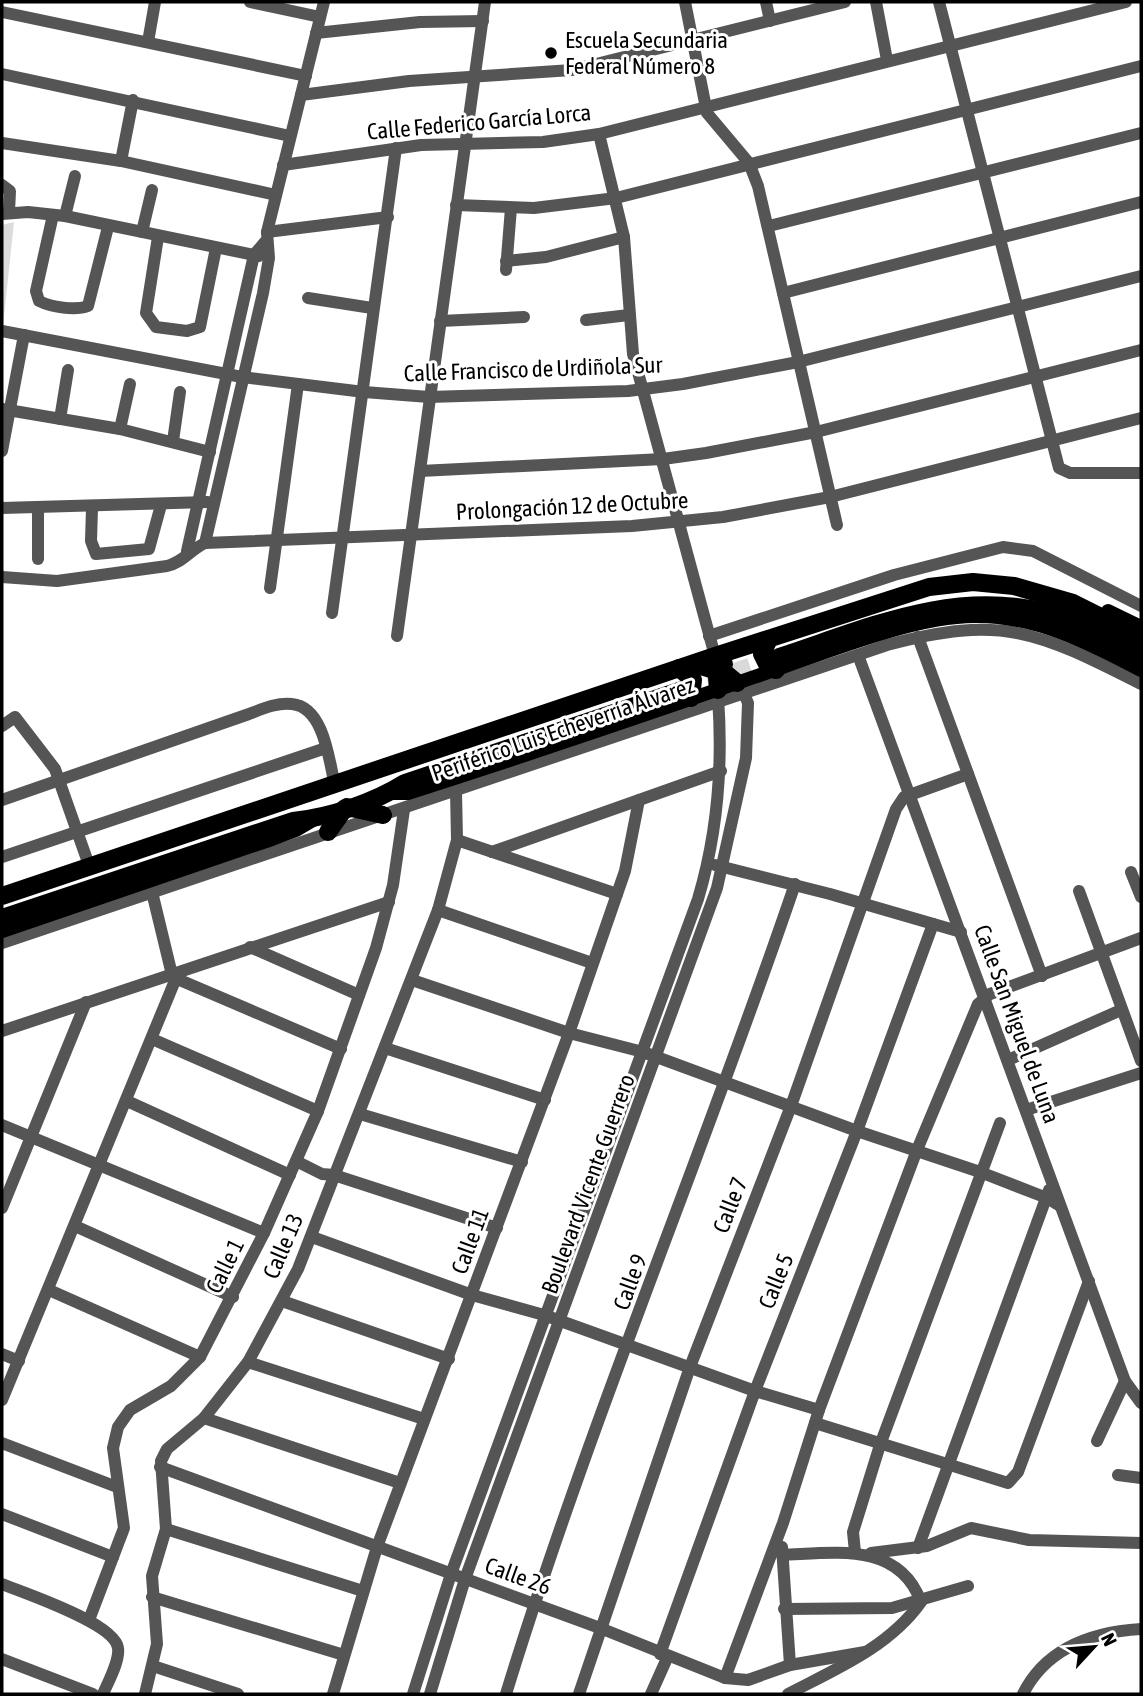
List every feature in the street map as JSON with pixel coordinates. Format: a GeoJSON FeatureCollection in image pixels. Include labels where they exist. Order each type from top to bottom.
{"type":"FeatureCollection","features":[{"type":"Feature","properties":{"kind":"highway","name":"Periférico Luis Echeverría Álvarez"},"geometry":{"type":"LineString","coordinates":[[2,896],[686,666],[717,663],[738,649],[907,592],[974,582],[1014,586],[1073,603],[1141,637]]}},
{"type":"Feature","properties":{"kind":"highway","name":"Periférico Luis Echeverría Álvarez"},"geometry":{"type":"LineString","coordinates":[[777,664],[929,609],[985,603],[1051,614],[1141,654]]}},
{"type":"Feature","properties":{"kind":"highway"},"geometry":{"type":"LineString","coordinates":[[769,639],[763,649],[764,659],[777,664]]}},
{"type":"Feature","properties":{"kind":"highway"},"geometry":{"type":"LineString","coordinates":[[717,663],[742,688]]}},
{"type":"Feature","properties":{"kind":"highway"},"geometry":{"type":"LineString","coordinates":[[717,663],[718,696]]}},
{"type":"Feature","properties":{"kind":"highway"},"geometry":{"type":"LineString","coordinates":[[686,666],[693,680],[687,694]]}},
{"type":"Feature","properties":{"kind":"highway","name":"Periférico Luis Echeverría Álvarez"},"geometry":{"type":"LineString","coordinates":[[2,918],[293,821],[314,819],[388,793],[405,783],[687,694]]}},
{"type":"Feature","properties":{"kind":"highway"},"geometry":{"type":"LineString","coordinates":[[328,832],[346,808],[383,815]]}},
{"type":"Feature","properties":{"kind":"main road","name":"Periférico Luis Echeverría Álvarez"},"geometry":{"type":"LineString","coordinates":[[1073,603],[1102,608],[1141,627]]}},
{"type":"Feature","properties":{"kind":"main road","name":"Periférico Luis Echeverría Álvarez"},"geometry":{"type":"LineString","coordinates":[[687,694],[718,696],[742,688],[777,664],[926,621],[978,615],[1055,629],[1141,670]]}},
{"type":"Feature","properties":{"kind":"main road","name":"Periférico Luis Echeverría Álvarez"},"geometry":{"type":"LineString","coordinates":[[2,931],[284,835],[314,819]]}},
{"type":"Feature","properties":{"kind":"street"},"geometry":{"type":"LineString","coordinates":[[148,42],[155,2]]}},
{"type":"Feature","properties":{"kind":"street"},"geometry":{"type":"LineString","coordinates":[[250,2],[320,17]]}},
{"type":"Feature","properties":{"kind":"street"},"geometry":{"type":"LineString","coordinates":[[187,551],[207,502],[242,377],[268,258],[266,237],[324,2]]}},
{"type":"Feature","properties":{"kind":"street"},"geometry":{"type":"LineString","coordinates":[[397,636],[485,2]]}},
{"type":"Feature","properties":{"kind":"street"},"geometry":{"type":"LineString","coordinates":[[685,2],[704,106],[712,120],[749,163],[769,226],[837,525]]}},
{"type":"Feature","properties":{"kind":"street"},"geometry":{"type":"LineString","coordinates":[[766,2],[771,21]]}},
{"type":"Feature","properties":{"kind":"street"},"geometry":{"type":"LineString","coordinates":[[300,96],[409,81],[473,79],[572,70],[845,2]]}},
{"type":"Feature","properties":{"kind":"street"},"geometry":{"type":"LineString","coordinates":[[876,2],[887,60]]}},
{"type":"Feature","properties":{"kind":"street"},"geometry":{"type":"LineString","coordinates":[[939,2],[1059,468],[1066,473],[1141,473]]}},
{"type":"Feature","properties":{"kind":"street","name":"Calle Federico García Lorca"},"geometry":{"type":"LineString","coordinates":[[284,165],[396,148],[543,142],[599,134],[1126,2]]}},
{"type":"Feature","properties":{"kind":"street"},"geometry":{"type":"LineString","coordinates":[[2,12],[306,76]]}},
{"type":"Feature","properties":{"kind":"street"},"geometry":{"type":"LineString","coordinates":[[316,33],[401,24],[482,21]]}},
{"type":"Feature","properties":{"kind":"street"},"geometry":{"type":"LineString","coordinates":[[456,205],[511,208],[555,206],[617,198],[1141,66]]}},
{"type":"Feature","properties":{"kind":"street"},"geometry":{"type":"LineString","coordinates":[[2,75],[133,100],[290,136]]}},
{"type":"Feature","properties":{"kind":"street"},"geometry":{"type":"LineString","coordinates":[[121,161],[133,100]]}},
{"type":"Feature","properties":{"kind":"street"},"geometry":{"type":"LineString","coordinates":[[769,226],[1141,133]]}},
{"type":"Feature","properties":{"kind":"street"},"geometry":{"type":"LineString","coordinates":[[599,134],[617,198],[624,237],[630,340],[717,663]]}},
{"type":"Feature","properties":{"kind":"street"},"geometry":{"type":"LineString","coordinates":[[2,143],[121,161],[276,195]]}},
{"type":"Feature","properties":{"kind":"street"},"geometry":{"type":"LineString","coordinates":[[332,613],[345,537],[372,308],[388,217],[396,148]]}},
{"type":"Feature","properties":{"kind":"street"},"geometry":{"type":"LineString","coordinates":[[75,176],[59,216],[36,291],[39,301],[81,309],[88,306],[108,227]]}},
{"type":"Feature","properties":{"kind":"street"},"geometry":{"type":"LineString","coordinates":[[2,185],[10,191],[5,213],[59,216],[268,258]]}},
{"type":"Feature","properties":{"kind":"street"},"geometry":{"type":"LineString","coordinates":[[142,232],[152,190]]}},
{"type":"Feature","properties":{"kind":"street"},"geometry":{"type":"LineString","coordinates":[[783,293],[1141,202]]}},
{"type":"Feature","properties":{"kind":"street"},"geometry":{"type":"LineString","coordinates":[[511,208],[506,265],[624,237]]}},
{"type":"Feature","properties":{"kind":"street"},"geometry":{"type":"LineString","coordinates":[[205,543],[210,452],[254,255],[266,237],[388,217]]}},
{"type":"Feature","properties":{"kind":"street"},"geometry":{"type":"LineString","coordinates":[[158,237],[146,313],[156,327],[187,331],[200,327],[216,248]]}},
{"type":"Feature","properties":{"kind":"street","name":"Calle Francisco de Urdiñola Sur"},"geometry":{"type":"LineString","coordinates":[[2,331],[242,377],[364,392],[429,397],[642,389],[799,362],[1141,276]]}},
{"type":"Feature","properties":{"kind":"street"},"geometry":{"type":"LineString","coordinates":[[308,298],[372,308]]}},
{"type":"Feature","properties":{"kind":"street"},"geometry":{"type":"LineString","coordinates":[[586,320],[629,315]]}},
{"type":"Feature","properties":{"kind":"street"},"geometry":{"type":"LineString","coordinates":[[440,321],[524,317]]}},
{"type":"Feature","properties":{"kind":"street"},"geometry":{"type":"LineString","coordinates":[[2,451],[6,410],[24,335]]}},
{"type":"Feature","properties":{"kind":"street"},"geometry":{"type":"LineString","coordinates":[[419,471],[663,459],[816,432],[1141,350]]}},
{"type":"Feature","properties":{"kind":"street"},"geometry":{"type":"LineString","coordinates":[[60,419],[68,370]]}},
{"type":"Feature","properties":{"kind":"street"},"geometry":{"type":"LineString","coordinates":[[120,429],[130,384]]}},
{"type":"Feature","properties":{"kind":"street"},"geometry":{"type":"LineString","coordinates":[[270,588],[298,384]]}},
{"type":"Feature","properties":{"kind":"street"},"geometry":{"type":"LineString","coordinates":[[173,441],[180,392]]}},
{"type":"Feature","properties":{"kind":"street"},"geometry":{"type":"LineString","coordinates":[[6,410],[120,429],[210,452]]}},
{"type":"Feature","properties":{"kind":"street","name":"Prolongación 12 de Octubre"},"geometry":{"type":"LineString","coordinates":[[2,578],[57,581],[167,566],[180,561],[187,551],[205,543],[679,523],[748,514],[831,497],[1141,418]]}},
{"type":"Feature","properties":{"kind":"street"},"geometry":{"type":"LineString","coordinates":[[2,508],[92,508],[207,502]]}},
{"type":"Feature","properties":{"kind":"street"},"geometry":{"type":"LineString","coordinates":[[92,508],[92,548],[96,554],[105,555],[149,549],[161,505]]}},
{"type":"Feature","properties":{"kind":"street"},"geometry":{"type":"LineString","coordinates":[[37,509],[38,559]]}},
{"type":"Feature","properties":{"kind":"street"},"geometry":{"type":"LineString","coordinates":[[709,636],[904,572],[1003,547],[1033,551],[1141,606]]}},
{"type":"Feature","properties":{"kind":"street","name":"Periférico Luis Echeverría Álvarez"},"geometry":{"type":"LineString","coordinates":[[742,688],[918,637],[973,629],[1025,633],[1059,645],[1141,684]]}},
{"type":"Feature","properties":{"kind":"street"},"geometry":{"type":"LineString","coordinates":[[918,637],[1042,976]]}},
{"type":"Feature","properties":{"kind":"street","name":"Calle San Miguel de Luna"},"geometry":{"type":"LineString","coordinates":[[858,655],[1125,1381],[1141,1403]]}},
{"type":"Feature","properties":{"kind":"street","name":"Boulevard Vicente Guerrero"},"geometry":{"type":"LineString","coordinates":[[430,1694],[465,1579],[723,867],[746,758],[748,718],[742,688]]}},
{"type":"Feature","properties":{"kind":"street","name":"Periférico Luis Echeverría Álvarez"},"geometry":{"type":"LineString","coordinates":[[2,943],[328,832],[404,810],[718,696]]}},
{"type":"Feature","properties":{"kind":"street","name":"Boulevard Vicente Guerrero"},"geometry":{"type":"LineString","coordinates":[[413,1694],[451,1574],[680,951],[707,864],[721,771],[718,696]]}},
{"type":"Feature","properties":{"kind":"street"},"geometry":{"type":"LineString","coordinates":[[2,800],[59,778],[289,703],[309,710],[316,720],[335,786]]}},
{"type":"Feature","properties":{"kind":"street"},"geometry":{"type":"LineString","coordinates":[[2,726],[15,717],[50,761],[59,778],[90,867]]}},
{"type":"Feature","properties":{"kind":"street"},"geometry":{"type":"LineString","coordinates":[[2,857],[326,748]]}},
{"type":"Feature","properties":{"kind":"street"},"geometry":{"type":"LineString","coordinates":[[492,852],[721,771]]}},
{"type":"Feature","properties":{"kind":"street"},"geometry":{"type":"LineString","coordinates":[[910,795],[968,774]]}},
{"type":"Feature","properties":{"kind":"street","name":"Calle 13"},"geometry":{"type":"LineString","coordinates":[[160,1468],[167,1449],[204,1418],[248,1362],[282,1301],[312,1237],[438,910],[457,840],[456,792]]}},
{"type":"Feature","properties":{"kind":"street","name":"Calle 7"},"geometry":{"type":"LineString","coordinates":[[579,1694],[690,1367],[791,1106],[896,809],[901,800],[910,795]]}},
{"type":"Feature","properties":{"kind":"street","name":"Calle 11"},"geometry":{"type":"LineString","coordinates":[[333,1694],[377,1547],[545,1100],[617,894],[631,849],[639,800]]}},
{"type":"Feature","properties":{"kind":"street","name":"Calle 1"},"geometry":{"type":"LineString","coordinates":[[89,1620],[122,1537],[124,1520],[117,1487],[114,1437],[123,1418],[171,1386],[200,1357],[264,1233],[318,1111],[359,995],[389,902],[404,810]]}},
{"type":"Feature","properties":{"kind":"street"},"geometry":{"type":"LineString","coordinates":[[457,840],[617,894]]}},
{"type":"Feature","properties":{"kind":"street"},"geometry":{"type":"LineString","coordinates":[[707,864],[794,884],[961,932]]}},
{"type":"Feature","properties":{"kind":"street"},"geometry":{"type":"LineString","coordinates":[[1131,872],[1141,897]]}},
{"type":"Feature","properties":{"kind":"street","name":"Calle 9"},"geometry":{"type":"LineString","coordinates":[[506,1694],[533,1604],[725,1084],[794,884]]}},
{"type":"Feature","properties":{"kind":"street"},"geometry":{"type":"LineString","coordinates":[[1079,891],[1141,1061]]}},
{"type":"Feature","properties":{"kind":"street"},"geometry":{"type":"LineString","coordinates":[[2,1400],[127,1101],[174,974],[152,892]]}},
{"type":"Feature","properties":{"kind":"street"},"geometry":{"type":"LineString","coordinates":[[2,1031],[389,902]]}},
{"type":"Feature","properties":{"kind":"street"},"geometry":{"type":"LineString","coordinates":[[438,910],[592,963]]}},
{"type":"Feature","properties":{"kind":"street","name":"Calle 5"},"geometry":{"type":"LineString","coordinates":[[651,1694],[755,1391],[858,1131],[933,924]]}},
{"type":"Feature","properties":{"kind":"street"},"geometry":{"type":"LineString","coordinates":[[725,1678],[783,1522],[817,1416],[917,1150],[978,1004],[984,996],[1141,938]]}},
{"type":"Feature","properties":{"kind":"street"},"geometry":{"type":"LineString","coordinates":[[250,947],[359,995]]}},
{"type":"Feature","properties":{"kind":"street"},"geometry":{"type":"LineString","coordinates":[[174,974],[341,1049]]}},
{"type":"Feature","properties":{"kind":"street"},"geometry":{"type":"LineString","coordinates":[[412,980],[569,1033],[643,1052],[725,1084],[980,1172],[1047,1198],[1060,1206]]}},
{"type":"Feature","properties":{"kind":"street"},"geometry":{"type":"LineString","coordinates":[[2,1208],[86,1002]]}},
{"type":"Feature","properties":{"kind":"street"},"geometry":{"type":"LineString","coordinates":[[1008,1060],[1121,1010]]}},
{"type":"Feature","properties":{"kind":"street"},"geometry":{"type":"LineString","coordinates":[[152,1039],[318,1111]]}},
{"type":"Feature","properties":{"kind":"street"},"geometry":{"type":"LineString","coordinates":[[385,1048],[545,1100]]}},
{"type":"Feature","properties":{"kind":"street"},"geometry":{"type":"LineString","coordinates":[[1026,1110],[1141,1073]]}},
{"type":"Feature","properties":{"kind":"street"},"geometry":{"type":"LineString","coordinates":[[127,1101],[290,1175]]}},
{"type":"Feature","properties":{"kind":"street"},"geometry":{"type":"LineString","coordinates":[[360,1114],[522,1162]]}},
{"type":"Feature","properties":{"kind":"street"},"geometry":{"type":"LineString","coordinates":[[855,1552],[853,1532],[880,1445],[1000,1123]]}},
{"type":"Feature","properties":{"kind":"street"},"geometry":{"type":"LineString","coordinates":[[2,1125],[264,1233]]}},
{"type":"Feature","properties":{"kind":"street"},"geometry":{"type":"LineString","coordinates":[[296,1161],[322,1174],[334,1175],[496,1228]]}},
{"type":"Feature","properties":{"kind":"street"},"geometry":{"type":"LineString","coordinates":[[918,1548],[1052,1183]]}},
{"type":"Feature","properties":{"kind":"street"},"geometry":{"type":"LineString","coordinates":[[75,1226],[233,1297]]}},
{"type":"Feature","properties":{"kind":"street"},"geometry":{"type":"LineString","coordinates":[[312,1237],[690,1367],[817,1416],[880,1445],[1003,1483],[1011,1480],[1018,1472],[1088,1281]]}},
{"type":"Feature","properties":{"kind":"street"},"geometry":{"type":"LineString","coordinates":[[49,1290],[200,1357]]}},
{"type":"Feature","properties":{"kind":"street"},"geometry":{"type":"LineString","coordinates":[[282,1301],[449,1359]]}},
{"type":"Feature","properties":{"kind":"street"},"geometry":{"type":"LineString","coordinates":[[2,1354],[19,1361]]}},
{"type":"Feature","properties":{"kind":"street"},"geometry":{"type":"LineString","coordinates":[[248,1362],[424,1419]]}},
{"type":"Feature","properties":{"kind":"street"},"geometry":{"type":"LineString","coordinates":[[1097,1441],[1125,1381]]}},
{"type":"Feature","properties":{"kind":"street"},"geometry":{"type":"LineString","coordinates":[[204,1418],[400,1483]]}},
{"type":"Feature","properties":{"kind":"street"},"geometry":{"type":"LineString","coordinates":[[2,1443],[117,1487]]}},
{"type":"Feature","properties":{"kind":"street"},"geometry":{"type":"LineString","coordinates":[[145,1694],[157,1644],[152,1576],[166,1529],[160,1468]]}},
{"type":"Feature","properties":{"kind":"street","name":"Calle 26"},"geometry":{"type":"LineString","coordinates":[[160,1468],[600,1628],[725,1678],[748,1680],[790,1665],[865,1652]]}},
{"type":"Feature","properties":{"kind":"street"},"geometry":{"type":"LineString","coordinates":[[1118,1475],[1141,1478]]}},
{"type":"Feature","properties":{"kind":"street"},"geometry":{"type":"LineString","coordinates":[[2,1514],[113,1557]]}},
{"type":"Feature","properties":{"kind":"street"},"geometry":{"type":"LineString","coordinates":[[783,1522],[784,1609],[790,1665]]}},
{"type":"Feature","properties":{"kind":"street"},"geometry":{"type":"LineString","coordinates":[[782,1555],[855,1552],[870,1554],[918,1548],[971,1528],[1028,1540],[1141,1543]]}},
{"type":"Feature","properties":{"kind":"street"},"geometry":{"type":"LineString","coordinates":[[166,1529],[363,1591]]}},
{"type":"Feature","properties":{"kind":"street"},"geometry":{"type":"LineString","coordinates":[[870,1554],[905,1573],[921,1602]]}},
{"type":"Feature","properties":{"kind":"street"},"geometry":{"type":"LineString","coordinates":[[2,1584],[89,1620],[114,1639],[118,1648],[103,1694]]}},
{"type":"Feature","properties":{"kind":"street"},"geometry":{"type":"LineString","coordinates":[[784,1609],[892,1608],[921,1602],[968,1586]]}},
{"type":"Feature","properties":{"kind":"street"},"geometry":{"type":"LineString","coordinates":[[152,1597],[344,1655]]}},
{"type":"Feature","properties":{"kind":"street"},"geometry":{"type":"LineString","coordinates":[[788,1694],[865,1652],[904,1624],[921,1602]]}},
{"type":"Feature","properties":{"kind":"street"},"geometry":{"type":"LineString","coordinates":[[1023,1694],[1036,1671],[1064,1648],[1105,1634],[1141,1629]]}},
{"type":"Feature","properties":{"kind":"street"},"geometry":{"type":"LineString","coordinates":[[2,1658],[93,1694]]}},
{"type":"Feature","properties":{"kind":"street"},"geometry":{"type":"LineString","coordinates":[[153,1666],[238,1694]]}},
{"type":"Feature","properties":{"kind":"shaded area"},"geometry":{"type":"Polygon","coordinates":[[[14,222],[3,326],[2,225],[14,222]]]}},
{"type":"Feature","properties":{"kind":"tunnel"},"geometry":{"type":"LineString","coordinates":[[682,690],[779,657]]}},
{"type":"Feature","properties":{"kind":"place","name":"Escuela Secundaria Federal Número 8"},"geometry":{"type":"Point","coordinates":[551,53]}}]}
